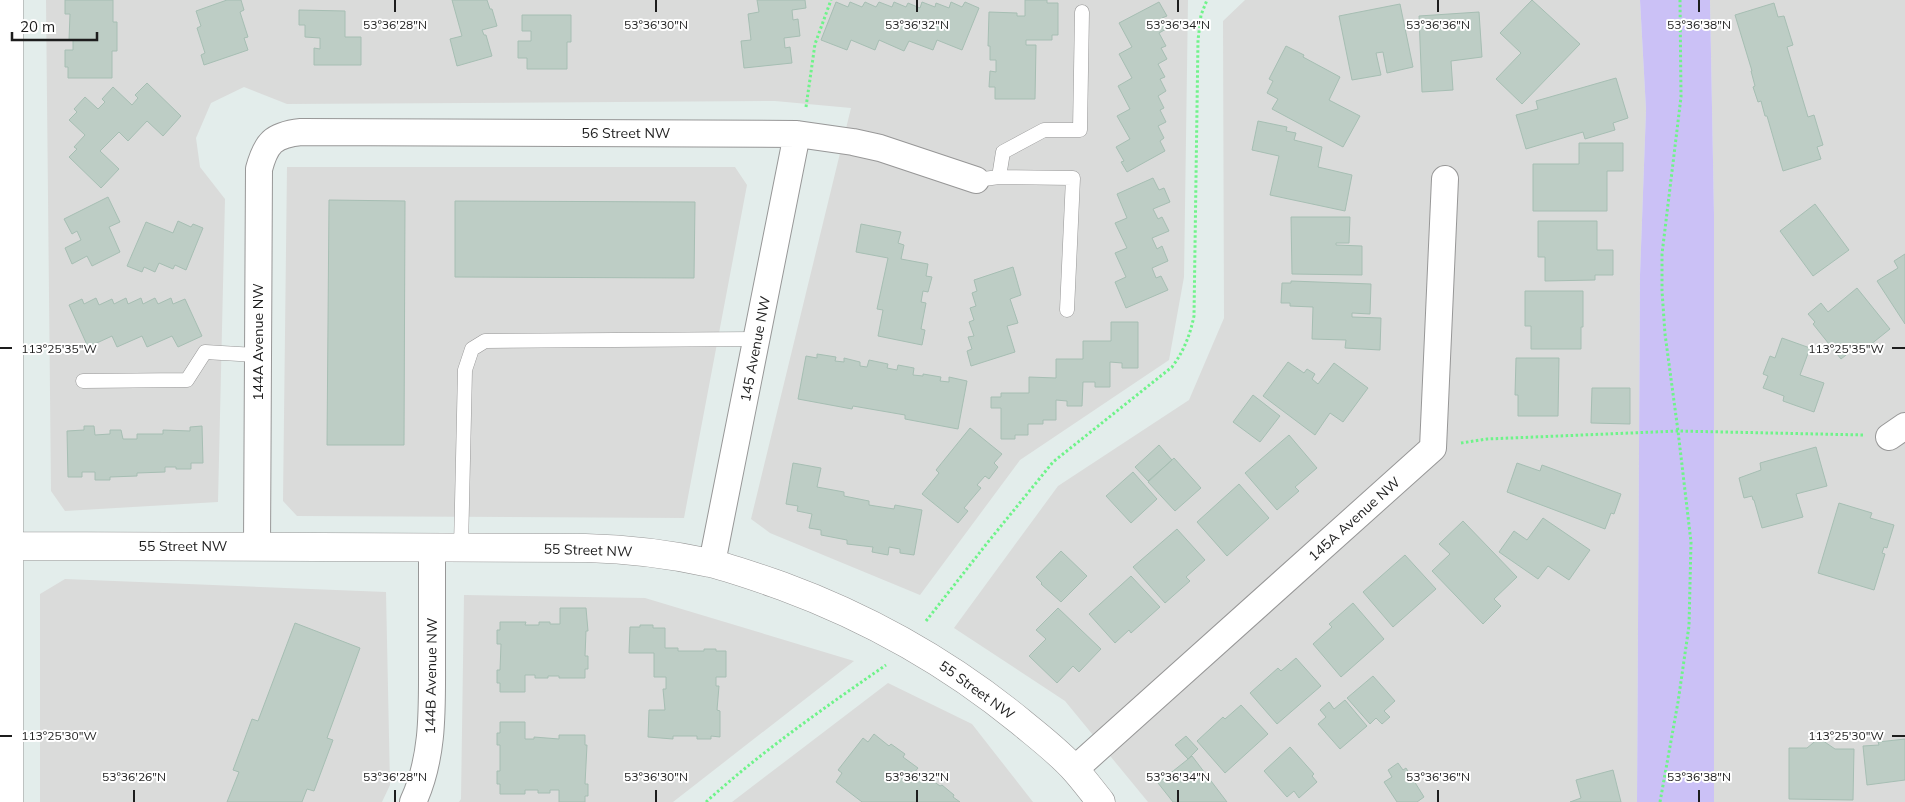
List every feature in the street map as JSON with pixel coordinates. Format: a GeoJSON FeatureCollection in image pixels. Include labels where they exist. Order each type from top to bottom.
{"type":"FeatureCollection","features":[{"type":"Feature","properties":{"kind":"street"},"geometry":{"type":"LineString","coordinates":[[9,0],[4,546],[9,802]]}},
{"type":"Feature","properties":{"kind":"street","name":"56 Street NW"},"geometry":{"type":"LineString","coordinates":[[272,141],[285,134],[301,132],[798,134],[880,148],[988,178]]}},
{"type":"Feature","properties":{"kind":"street","name":"145 Avenue NW"},"geometry":{"type":"LineString","coordinates":[[712,563],[798,134]]}},
{"type":"Feature","properties":{"kind":"street","name":"144A Avenue NW"},"geometry":{"type":"LineString","coordinates":[[256,546],[259,169],[263,154],[272,141]]}},
{"type":"Feature","properties":{"kind":"street"},"geometry":{"type":"LineString","coordinates":[[1433,448],[1446,179]]}},
{"type":"Feature","properties":{"kind":"street","name":"145A Avenue NW"},"geometry":{"type":"LineString","coordinates":[[1074,769],[1433,448]]}},
{"type":"Feature","properties":{"kind":"street","name":"55 Street NW"},"geometry":{"type":"LineString","coordinates":[[4,546],[618,549],[666,554],[712,563],[815,598],[907,642],[954,672],[1042,739],[1074,769],[1101,802]]}},
{"type":"Feature","properties":{"kind":"street","name":"144B Avenue NW"},"geometry":{"type":"LineString","coordinates":[[413,802],[424,773],[432,718],[432,548]]}},
{"type":"Feature","properties":{"kind":"lane"},"geometry":{"type":"LineString","coordinates":[[1068,310],[1073,178],[988,178],[1003,152],[1044,130],[1080,130],[1082,12]]}},
{"type":"Feature","properties":{"kind":"lane"},"geometry":{"type":"LineString","coordinates":[[461,548],[465,370],[472,349],[485,341],[757,339]]}},
{"type":"Feature","properties":{"kind":"lane"},"geometry":{"type":"LineString","coordinates":[[83,380],[187,380],[205,352],[258,354]]}},
{"type":"Feature","properties":{"kind":"path"},"geometry":{"type":"LineString","coordinates":[[798,134],[806,107],[815,44],[831,0]]}},
{"type":"Feature","properties":{"kind":"path"},"geometry":{"type":"LineString","coordinates":[[706,802],[743,768],[790,731],[886,664],[937,608],[1053,462],[1172,367],[1179,358],[1189,339],[1194,316],[1198,40],[1201,15],[1207,0]]}},
{"type":"Feature","properties":{"kind":"path"},"geometry":{"type":"LineString","coordinates":[[1660,802],[1678,702],[1689,626],[1691,542],[1665,334],[1662,282],[1662,254],[1681,97],[1680,0]]}},
{"type":"Feature","properties":{"kind":"path"},"geometry":{"type":"LineString","coordinates":[[1433,448],[1487,439],[1678,430],[1860,435],[1897,432]]}},
{"type":"Feature","properties":{"kind":"shaded area"},"geometry":{"type":"Polygon","coordinates":[[[46,0],[1188,0],[1184,277],[1169,360],[1020,460],[920,595],[770,533],[751,519],[851,108],[775,101],[287,104],[244,87],[211,103],[196,138],[200,167],[225,199],[218,502],[65,511],[51,491],[46,0]]]}},
{"type":"Feature","properties":{"kind":"shaded area"},"geometry":{"type":"Polygon","coordinates":[[[1245,0],[1640,0],[1646,110],[1640,275],[1637,802],[1148,802],[1065,701],[954,628],[1058,486],[1189,400],[1224,318],[1223,21],[1245,0]]]}},
{"type":"Feature","properties":{"kind":"shaded area"},"geometry":{"type":"Polygon","coordinates":[[[1640,0],[1710,0],[1714,215],[1714,802],[1637,802],[1640,275],[1646,110],[1640,0]]]}},
{"type":"Feature","properties":{"kind":"shaded area"},"geometry":{"type":"Polygon","coordinates":[[[1710,0],[1905,0],[1905,802],[1714,802],[1714,215],[1710,0]]]}},
{"type":"Feature","properties":{"kind":"shaded area"},"geometry":{"type":"Polygon","coordinates":[[[287,167],[735,167],[747,185],[684,518],[297,516],[283,501],[287,167]]]}},
{"type":"Feature","properties":{"kind":"shaded area"},"geometry":{"type":"Polygon","coordinates":[[[65,579],[386,592],[390,785],[382,802],[40,802],[40,594],[65,579]]]}},
{"type":"Feature","properties":{"kind":"shaded area"},"geometry":{"type":"Polygon","coordinates":[[[464,595],[645,598],[854,661],[673,802],[459,802],[461,799],[464,595]]]}},
{"type":"Feature","properties":{"kind":"shaded area"},"geometry":{"type":"Polygon","coordinates":[[[888,683],[972,724],[1033,802],[732,802],[888,683]]]}},
{"type":"Feature","properties":{"kind":"building"},"geometry":{"type":"Polygon","coordinates":[[[65,0],[113,0],[113,22],[117,22],[117,51],[112,51],[112,78],[68,78],[68,67],[65,67],[65,50],[73,50],[73,40],[69,40],[70,14],[65,14],[65,0]]]}},
{"type":"Feature","properties":{"kind":"building"},"geometry":{"type":"Polygon","coordinates":[[[227,0],[241,0],[244,10],[240,12],[248,37],[244,38],[248,50],[204,65],[201,55],[205,53],[197,28],[201,26],[196,11],[227,0]]]}},
{"type":"Feature","properties":{"kind":"building"},"geometry":{"type":"Polygon","coordinates":[[[452,0],[487,0],[497,26],[482,30],[484,35],[486,35],[492,56],[457,66],[450,39],[462,36],[452,0]]]}},
{"type":"Feature","properties":{"kind":"building"},"geometry":{"type":"Polygon","coordinates":[[[757,0],[805,0],[806,8],[792,10],[793,20],[798,19],[800,36],[784,38],[785,48],[790,47],[792,63],[744,68],[741,41],[751,40],[748,14],[759,12],[757,0]]]}},
{"type":"Feature","properties":{"kind":"building"},"geometry":{"type":"Polygon","coordinates":[[[1025,0],[1047,0],[1047,3],[1058,3],[1058,35],[1052,35],[1052,40],[1026,40],[1026,45],[1036,45],[1035,99],[995,99],[995,87],[989,87],[990,71],[996,72],[996,60],[990,60],[990,46],[988,46],[989,12],[1017,13],[1017,16],[1025,16],[1025,0]]]}},
{"type":"Feature","properties":{"kind":"building"},"geometry":{"type":"Polygon","coordinates":[[[1532,0],[1580,44],[1522,104],[1496,79],[1521,53],[1500,33],[1532,0]]]}},
{"type":"Feature","properties":{"kind":"building"},"geometry":{"type":"Polygon","coordinates":[[[836,2],[848,7],[850,2],[862,7],[865,2],[876,7],[879,2],[892,7],[894,2],[906,7],[908,3],[920,8],[922,2],[935,7],[936,3],[949,8],[951,2],[962,7],[965,2],[979,8],[962,50],[937,40],[933,50],[909,41],[904,51],[879,40],[875,50],[851,40],[847,50],[821,40],[836,2]]]}},
{"type":"Feature","properties":{"kind":"building"},"geometry":{"type":"Polygon","coordinates":[[[1159,2],[1167,16],[1162,18],[1168,28],[1159,33],[1166,46],[1161,48],[1167,59],[1158,64],[1165,77],[1160,79],[1166,91],[1158,96],[1164,108],[1160,110],[1166,122],[1158,126],[1164,138],[1160,141],[1165,151],[1127,172],[1121,162],[1124,161],[1116,147],[1130,139],[1117,116],[1130,109],[1118,86],[1132,78],[1119,54],[1132,47],[1119,23],[1159,2]]]}},
{"type":"Feature","properties":{"kind":"building"},"geometry":{"type":"Polygon","coordinates":[[[1774,3],[1778,17],[1784,16],[1793,45],[1787,47],[1808,117],[1814,115],[1823,145],[1817,147],[1821,159],[1783,171],[1767,116],[1765,116],[1761,101],[1758,102],[1753,87],[1755,86],[1752,71],[1735,15],[1774,3]]]}},
{"type":"Feature","properties":{"kind":"building"},"geometry":{"type":"Polygon","coordinates":[[[1400,4],[1413,67],[1387,73],[1383,52],[1376,53],[1381,75],[1352,80],[1339,16],[1400,4]]]}},
{"type":"Feature","properties":{"kind":"building"},"geometry":{"type":"Polygon","coordinates":[[[299,10],[345,11],[345,37],[361,37],[361,65],[314,65],[314,48],[320,49],[320,38],[305,37],[305,25],[299,25],[299,10]]]}},
{"type":"Feature","properties":{"kind":"building"},"geometry":{"type":"Polygon","coordinates":[[[1479,12],[1482,57],[1451,61],[1453,90],[1422,92],[1419,16],[1479,12]]]}},
{"type":"Feature","properties":{"kind":"building"},"geometry":{"type":"Polygon","coordinates":[[[522,15],[571,15],[571,42],[567,42],[567,69],[527,69],[527,58],[518,58],[518,41],[531,41],[531,31],[522,31],[522,15]]]}},
{"type":"Feature","properties":{"kind":"building"},"geometry":{"type":"Polygon","coordinates":[[[1286,46],[1340,77],[1329,100],[1360,116],[1343,147],[1272,109],[1278,99],[1267,93],[1273,81],[1269,79],[1286,46]]]}},
{"type":"Feature","properties":{"kind":"building"},"geometry":{"type":"Polygon","coordinates":[[[1616,78],[1628,118],[1613,123],[1615,130],[1585,139],[1583,132],[1526,149],[1516,115],[1538,109],[1536,101],[1616,78]]]}},
{"type":"Feature","properties":{"kind":"building"},"geometry":{"type":"Polygon","coordinates":[[[147,83],[181,116],[163,136],[147,121],[128,141],[119,132],[100,151],[119,169],[101,188],[69,157],[77,149],[74,147],[85,135],[69,120],[77,112],[74,109],[85,97],[98,109],[105,102],[102,99],[113,87],[132,105],[138,98],[135,95],[147,83]]]}},
{"type":"Feature","properties":{"kind":"building"},"geometry":{"type":"Polygon","coordinates":[[[1258,121],[1287,127],[1286,131],[1296,133],[1294,140],[1322,147],[1318,167],[1352,175],[1345,211],[1270,195],[1279,156],[1252,150],[1258,121]]]}},
{"type":"Feature","properties":{"kind":"building"},"geometry":{"type":"Polygon","coordinates":[[[1579,143],[1623,143],[1623,171],[1607,171],[1607,211],[1533,211],[1533,164],[1579,164],[1579,143]]]}},
{"type":"Feature","properties":{"kind":"building"},"geometry":{"type":"Polygon","coordinates":[[[1153,178],[1159,190],[1164,188],[1170,202],[1153,209],[1158,219],[1162,217],[1169,231],[1152,238],[1157,249],[1162,246],[1168,261],[1152,268],[1156,278],[1161,276],[1168,290],[1126,308],[1115,282],[1126,277],[1115,253],[1127,248],[1115,223],[1127,218],[1117,194],[1153,178]]]}},
{"type":"Feature","properties":{"kind":"building"},"geometry":{"type":"Polygon","coordinates":[[[108,197],[120,222],[109,227],[120,252],[92,266],[87,256],[72,264],[65,248],[81,240],[77,231],[72,234],[64,219],[108,197]]]}},
{"type":"Feature","properties":{"kind":"building"},"geometry":{"type":"Polygon","coordinates":[[[329,200],[405,201],[404,445],[327,445],[329,200]]]}},
{"type":"Feature","properties":{"kind":"building"},"geometry":{"type":"Polygon","coordinates":[[[455,201],[695,202],[694,278],[455,277],[455,201]]]}},
{"type":"Feature","properties":{"kind":"building"},"geometry":{"type":"Polygon","coordinates":[[[1815,204],[1849,250],[1813,276],[1780,231],[1815,204]]]}},
{"type":"Feature","properties":{"kind":"building"},"geometry":{"type":"Polygon","coordinates":[[[1291,217],[1350,217],[1349,243],[1336,243],[1336,245],[1362,246],[1362,275],[1292,274],[1291,217]]]}},
{"type":"Feature","properties":{"kind":"building"},"geometry":{"type":"Polygon","coordinates":[[[178,221],[191,227],[193,224],[203,228],[186,270],[175,265],[173,269],[159,263],[155,272],[144,267],[142,272],[127,266],[146,222],[173,233],[178,221]]]}},
{"type":"Feature","properties":{"kind":"building"},"geometry":{"type":"Polygon","coordinates":[[[1538,221],[1597,221],[1597,250],[1613,250],[1613,275],[1595,275],[1595,280],[1545,281],[1545,257],[1538,257],[1538,221]]]}},
{"type":"Feature","properties":{"kind":"building"},"geometry":{"type":"Polygon","coordinates":[[[861,224],[901,232],[898,243],[904,245],[901,259],[928,264],[926,276],[932,277],[928,292],[923,291],[921,302],[926,303],[921,329],[925,330],[922,345],[878,336],[883,310],[877,309],[888,258],[856,252],[861,224]]]}},
{"type":"Feature","properties":{"kind":"building"},"geometry":{"type":"Polygon","coordinates":[[[1905,254],[1905,324],[1877,281],[1898,268],[1894,261],[1905,254]]]}},
{"type":"Feature","properties":{"kind":"building"},"geometry":{"type":"Polygon","coordinates":[[[1013,267],[1021,295],[1010,299],[1018,323],[1007,326],[1015,352],[971,366],[967,351],[972,349],[968,337],[974,336],[969,322],[974,320],[970,308],[976,306],[972,293],[977,291],[974,280],[1013,267]]]}},
{"type":"Feature","properties":{"kind":"building"},"geometry":{"type":"Polygon","coordinates":[[[1291,281],[1371,284],[1370,314],[1352,313],[1352,317],[1381,318],[1380,350],[1345,348],[1346,340],[1312,339],[1313,307],[1290,306],[1290,303],[1281,303],[1282,283],[1291,283],[1291,281]]]}},
{"type":"Feature","properties":{"kind":"building"},"geometry":{"type":"Polygon","coordinates":[[[1857,288],[1890,329],[1865,349],[1861,343],[1841,359],[1813,324],[1815,322],[1808,314],[1821,303],[1828,312],[1857,288]]]}},
{"type":"Feature","properties":{"kind":"building"},"geometry":{"type":"Polygon","coordinates":[[[1525,291],[1583,291],[1581,349],[1531,349],[1531,326],[1525,326],[1525,291]]]}},
{"type":"Feature","properties":{"kind":"building"},"geometry":{"type":"Polygon","coordinates":[[[96,298],[99,305],[112,299],[114,304],[126,298],[128,304],[141,298],[143,304],[155,298],[158,304],[171,298],[173,304],[185,299],[202,336],[178,347],[172,336],[147,347],[142,336],[117,347],[112,336],[88,347],[69,305],[82,299],[84,304],[96,298]]]}},
{"type":"Feature","properties":{"kind":"building"},"geometry":{"type":"Polygon","coordinates":[[[1111,322],[1138,322],[1138,368],[1122,368],[1122,363],[1110,362],[1110,387],[1095,387],[1095,382],[1083,382],[1082,406],[1067,406],[1067,401],[1056,400],[1056,420],[1043,420],[1043,424],[1028,424],[1028,435],[1015,435],[1015,439],[1001,439],[1001,408],[991,408],[991,397],[1001,397],[1001,393],[1029,393],[1029,377],[1056,378],[1056,359],[1083,359],[1083,341],[1111,341],[1111,322]]]}},
{"type":"Feature","properties":{"kind":"building"},"geometry":{"type":"Polygon","coordinates":[[[1782,338],[1810,348],[1800,375],[1824,383],[1814,412],[1783,401],[1784,396],[1763,388],[1768,376],[1763,374],[1770,356],[1775,358],[1782,338]]]}},
{"type":"Feature","properties":{"kind":"building"},"geometry":{"type":"Polygon","coordinates":[[[817,354],[836,357],[835,361],[844,362],[844,358],[860,362],[860,366],[867,367],[869,360],[888,364],[887,368],[897,370],[898,365],[914,368],[913,375],[923,376],[923,374],[941,377],[940,381],[949,382],[949,377],[967,381],[958,429],[905,419],[905,415],[853,406],[852,409],[798,399],[806,356],[817,358],[817,354]]]}},
{"type":"Feature","properties":{"kind":"building"},"geometry":{"type":"Polygon","coordinates":[[[1516,358],[1559,358],[1558,416],[1518,416],[1518,395],[1515,395],[1516,358]]]}},
{"type":"Feature","properties":{"kind":"building"},"geometry":{"type":"Polygon","coordinates":[[[1288,362],[1304,373],[1307,369],[1315,374],[1312,379],[1318,384],[1334,363],[1368,388],[1343,422],[1330,413],[1315,435],[1263,396],[1288,362]]]}},
{"type":"Feature","properties":{"kind":"building"},"geometry":{"type":"Polygon","coordinates":[[[1592,388],[1630,388],[1630,424],[1591,423],[1592,388]]]}},
{"type":"Feature","properties":{"kind":"building"},"geometry":{"type":"Polygon","coordinates":[[[1253,395],[1280,416],[1260,442],[1233,422],[1253,395]]]}},
{"type":"Feature","properties":{"kind":"building"},"geometry":{"type":"Polygon","coordinates":[[[84,426],[94,426],[95,435],[110,434],[110,430],[121,430],[123,439],[137,439],[137,434],[163,434],[163,430],[190,431],[190,427],[202,426],[203,463],[191,463],[191,469],[165,467],[165,472],[137,473],[137,476],[110,477],[110,480],[95,480],[95,472],[82,472],[82,477],[68,477],[67,431],[84,430],[84,426]]]}},
{"type":"Feature","properties":{"kind":"building"},"geometry":{"type":"Polygon","coordinates":[[[970,428],[1002,454],[994,463],[998,467],[989,479],[985,476],[977,485],[981,488],[964,508],[968,511],[958,523],[922,494],[939,473],[936,470],[970,428]]]}},
{"type":"Feature","properties":{"kind":"building"},"geometry":{"type":"Polygon","coordinates":[[[1289,435],[1317,468],[1295,487],[1299,491],[1277,510],[1245,473],[1289,435]]]}},
{"type":"Feature","properties":{"kind":"building"},"geometry":{"type":"Polygon","coordinates":[[[1159,445],[1172,460],[1148,481],[1135,467],[1159,445]]]}},
{"type":"Feature","properties":{"kind":"building"},"geometry":{"type":"Polygon","coordinates":[[[1816,447],[1827,486],[1796,494],[1803,517],[1762,528],[1754,500],[1752,496],[1744,498],[1739,478],[1761,470],[1760,463],[1816,447]]]}},
{"type":"Feature","properties":{"kind":"building"},"geometry":{"type":"Polygon","coordinates":[[[1174,458],[1201,488],[1175,511],[1148,482],[1174,458]]]}},
{"type":"Feature","properties":{"kind":"building"},"geometry":{"type":"Polygon","coordinates":[[[793,463],[821,468],[817,487],[844,492],[844,496],[869,501],[869,505],[894,509],[895,505],[922,510],[914,555],[900,553],[900,549],[889,547],[888,555],[872,552],[873,547],[847,544],[847,540],[821,535],[821,530],[809,528],[812,514],[797,511],[798,506],[786,504],[793,463]]]}},
{"type":"Feature","properties":{"kind":"building"},"geometry":{"type":"Polygon","coordinates":[[[1517,463],[1540,471],[1542,465],[1621,494],[1614,514],[1611,513],[1605,529],[1507,492],[1517,463]]]}},
{"type":"Feature","properties":{"kind":"building"},"geometry":{"type":"Polygon","coordinates":[[[1133,472],[1157,499],[1131,523],[1106,496],[1133,472]]]}},
{"type":"Feature","properties":{"kind":"building"},"geometry":{"type":"Polygon","coordinates":[[[1239,484],[1269,518],[1227,556],[1197,522],[1239,484]]]}},
{"type":"Feature","properties":{"kind":"building"},"geometry":{"type":"Polygon","coordinates":[[[1839,503],[1872,513],[1870,518],[1894,525],[1887,548],[1884,547],[1882,553],[1885,554],[1874,590],[1818,573],[1839,503]]]}},
{"type":"Feature","properties":{"kind":"building"},"geometry":{"type":"Polygon","coordinates":[[[1543,518],[1590,550],[1569,580],[1548,566],[1538,579],[1499,552],[1514,531],[1527,540],[1543,518]]]}},
{"type":"Feature","properties":{"kind":"building"},"geometry":{"type":"Polygon","coordinates":[[[1463,521],[1517,577],[1494,599],[1501,606],[1483,624],[1432,571],[1450,554],[1439,544],[1463,521]]]}},
{"type":"Feature","properties":{"kind":"building"},"geometry":{"type":"Polygon","coordinates":[[[1177,529],[1205,560],[1186,577],[1190,581],[1165,603],[1133,567],[1177,529]]]}},
{"type":"Feature","properties":{"kind":"building"},"geometry":{"type":"Polygon","coordinates":[[[1061,551],[1087,576],[1061,602],[1036,577],[1061,551]]]}},
{"type":"Feature","properties":{"kind":"building"},"geometry":{"type":"Polygon","coordinates":[[[1405,555],[1436,589],[1393,627],[1363,592],[1405,555]]]}},
{"type":"Feature","properties":{"kind":"building"},"geometry":{"type":"Polygon","coordinates":[[[1131,576],[1160,607],[1131,633],[1129,630],[1115,643],[1089,614],[1131,576]]]}},
{"type":"Feature","properties":{"kind":"building"},"geometry":{"type":"Polygon","coordinates":[[[1353,603],[1384,639],[1341,677],[1313,644],[1332,627],[1329,624],[1353,603]]]}},
{"type":"Feature","properties":{"kind":"building"},"geometry":{"type":"Polygon","coordinates":[[[560,608],[586,608],[588,631],[586,631],[585,656],[588,656],[588,669],[585,669],[585,678],[548,676],[548,678],[535,678],[535,675],[525,675],[525,692],[500,692],[500,683],[497,683],[497,670],[500,670],[501,644],[497,644],[497,630],[500,630],[500,622],[526,622],[525,625],[539,625],[539,622],[560,624],[560,608]]]}},
{"type":"Feature","properties":{"kind":"building"},"geometry":{"type":"Polygon","coordinates":[[[1058,608],[1101,649],[1079,672],[1073,666],[1057,683],[1029,656],[1046,639],[1036,630],[1058,608]]]}},
{"type":"Feature","properties":{"kind":"building"},"geometry":{"type":"Polygon","coordinates":[[[295,623],[360,648],[327,738],[333,740],[314,791],[307,789],[302,802],[227,802],[239,772],[233,770],[252,719],[258,721],[295,623]]]}},
{"type":"Feature","properties":{"kind":"building"},"geometry":{"type":"Polygon","coordinates":[[[640,625],[653,625],[653,628],[665,628],[665,648],[678,648],[678,651],[716,649],[716,651],[726,651],[726,677],[716,677],[716,686],[719,686],[717,710],[720,711],[720,737],[711,736],[711,739],[697,739],[697,736],[673,736],[673,739],[648,737],[649,710],[665,710],[663,689],[666,689],[666,677],[654,677],[654,653],[629,653],[630,627],[640,627],[640,625]]]}},
{"type":"Feature","properties":{"kind":"building"},"geometry":{"type":"Polygon","coordinates":[[[1296,658],[1321,686],[1277,724],[1250,693],[1278,668],[1281,671],[1296,658]]]}},
{"type":"Feature","properties":{"kind":"building"},"geometry":{"type":"Polygon","coordinates":[[[1373,676],[1395,701],[1384,711],[1390,717],[1382,724],[1376,718],[1370,724],[1347,698],[1373,676]]]}},
{"type":"Feature","properties":{"kind":"building"},"geometry":{"type":"Polygon","coordinates":[[[1345,700],[1367,726],[1340,749],[1318,724],[1326,717],[1320,710],[1329,702],[1334,709],[1345,700]]]}},
{"type":"Feature","properties":{"kind":"building"},"geometry":{"type":"Polygon","coordinates":[[[1241,705],[1268,734],[1225,773],[1197,741],[1223,717],[1225,719],[1241,705]]]}},
{"type":"Feature","properties":{"kind":"building"},"geometry":{"type":"Polygon","coordinates":[[[500,722],[525,722],[525,739],[534,739],[534,737],[559,739],[559,735],[585,735],[585,745],[587,745],[585,784],[588,784],[588,796],[585,796],[585,802],[559,802],[559,790],[550,790],[550,793],[538,793],[538,790],[525,790],[525,794],[500,794],[500,784],[497,784],[497,771],[500,771],[500,745],[497,745],[497,733],[500,733],[500,722]]]}},
{"type":"Feature","properties":{"kind":"building"},"geometry":{"type":"Polygon","coordinates":[[[874,734],[889,746],[891,744],[905,754],[903,757],[918,768],[913,774],[921,780],[925,775],[940,786],[942,785],[960,802],[862,802],[836,782],[842,773],[838,770],[863,738],[868,742],[874,734]]]}},
{"type":"Feature","properties":{"kind":"building"},"geometry":{"type":"Polygon","coordinates":[[[1186,736],[1198,749],[1188,759],[1175,745],[1186,736]]]}},
{"type":"Feature","properties":{"kind":"building"},"geometry":{"type":"Polygon","coordinates":[[[1819,738],[1835,749],[1854,749],[1853,800],[1789,799],[1789,748],[1807,748],[1819,738]]]}},
{"type":"Feature","properties":{"kind":"building"},"geometry":{"type":"Polygon","coordinates":[[[1905,739],[1905,780],[1867,785],[1863,746],[1879,745],[1878,742],[1905,739]]]}},
{"type":"Feature","properties":{"kind":"building"},"geometry":{"type":"Polygon","coordinates":[[[1290,747],[1314,774],[1312,776],[1317,782],[1299,798],[1294,791],[1287,797],[1264,771],[1290,747]]]}},
{"type":"Feature","properties":{"kind":"building"},"geometry":{"type":"Polygon","coordinates":[[[1192,756],[1227,802],[1173,802],[1158,783],[1192,756]]]}},
{"type":"Feature","properties":{"kind":"building"},"geometry":{"type":"Polygon","coordinates":[[[1398,763],[1403,770],[1406,768],[1424,797],[1417,802],[1397,802],[1384,782],[1392,777],[1388,770],[1398,763]]]}},
{"type":"Feature","properties":{"kind":"building"},"geometry":{"type":"Polygon","coordinates":[[[1613,770],[1621,802],[1570,802],[1581,798],[1576,780],[1613,770]]]}}]}
